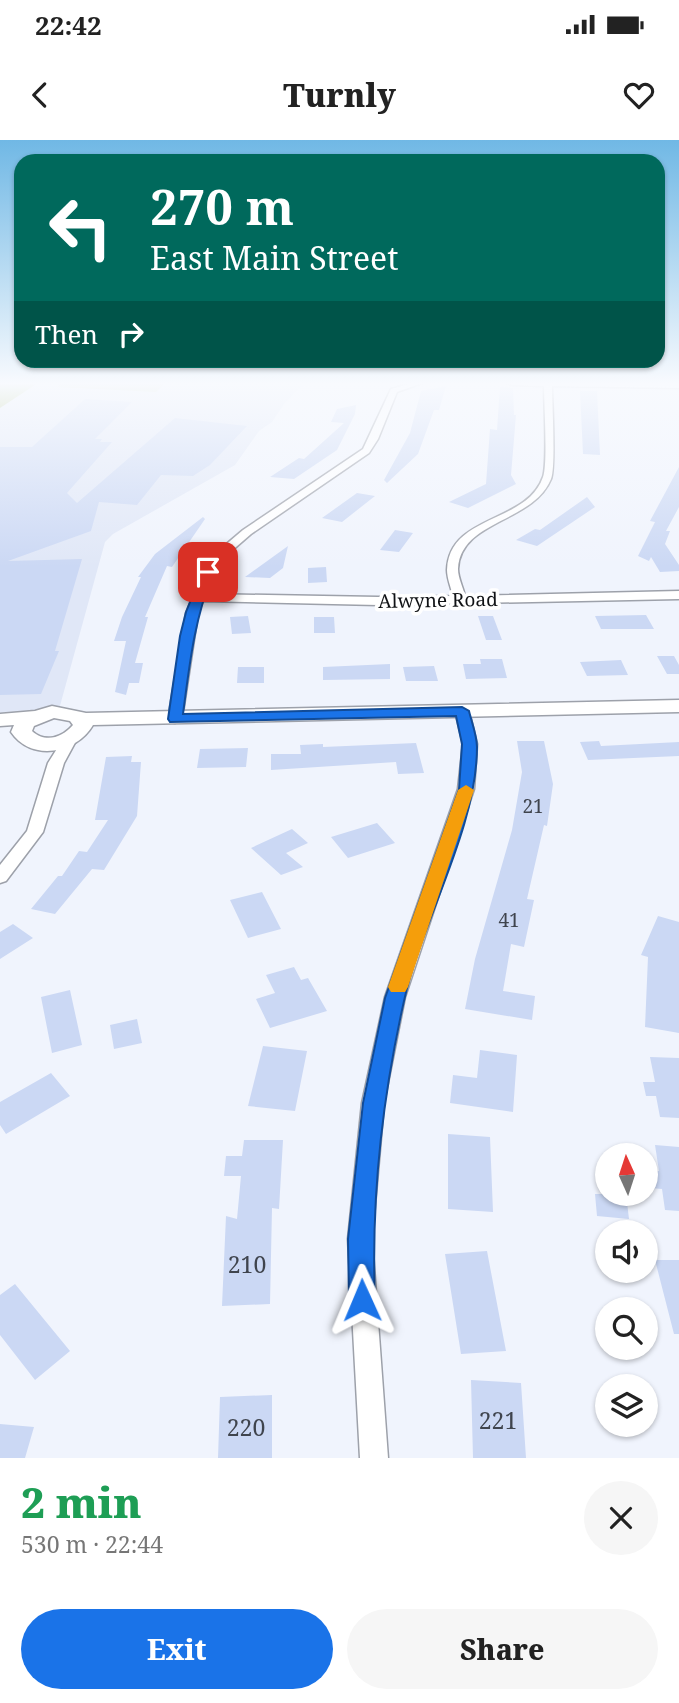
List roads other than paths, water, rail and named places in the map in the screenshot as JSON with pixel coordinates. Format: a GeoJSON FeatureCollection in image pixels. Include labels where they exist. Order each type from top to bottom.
{"type":"FeatureCollection","features":[{"type":"Feature","properties":{"kind":"main road"},"geometry":{"type":"LineString","coordinates":[[0,720],[58,743],[76,731],[148,719],[679,706]]}},
{"type":"Feature","properties":{"kind":"main road"},"geometry":{"type":"LineString","coordinates":[[0,728],[31,731],[62,712],[76,731]]}},
{"type":"Feature","properties":{"kind":"street"},"geometry":{"type":"LineString","coordinates":[[175,719],[187,636],[197,597],[208,572],[228,547],[366,451],[370,445]]}},
{"type":"Feature","properties":{"kind":"street"},"geometry":{"type":"LineString","coordinates":[[460,600],[451,569],[454,552],[472,534],[529,501],[545,484],[548,476],[548,445]]}},
{"type":"Feature","properties":{"kind":"street","name":"Alwyne Road"},"geometry":{"type":"LineString","coordinates":[[197,597],[343,601],[679,595]]}},
{"type":"Feature","properties":{"kind":"street"},"geometry":{"type":"LineString","coordinates":[[374,1458],[360,1239],[373,1103],[395,998],[467,789],[470,744],[462,711]]}},
{"type":"Feature","properties":{"kind":"street"},"geometry":{"type":"LineString","coordinates":[[31,731],[54,758],[55,763]]}},
{"type":"Feature","properties":{"kind":"street"},"geometry":{"type":"LineString","coordinates":[[0,877],[35,832],[55,763],[76,731]]}}]}
